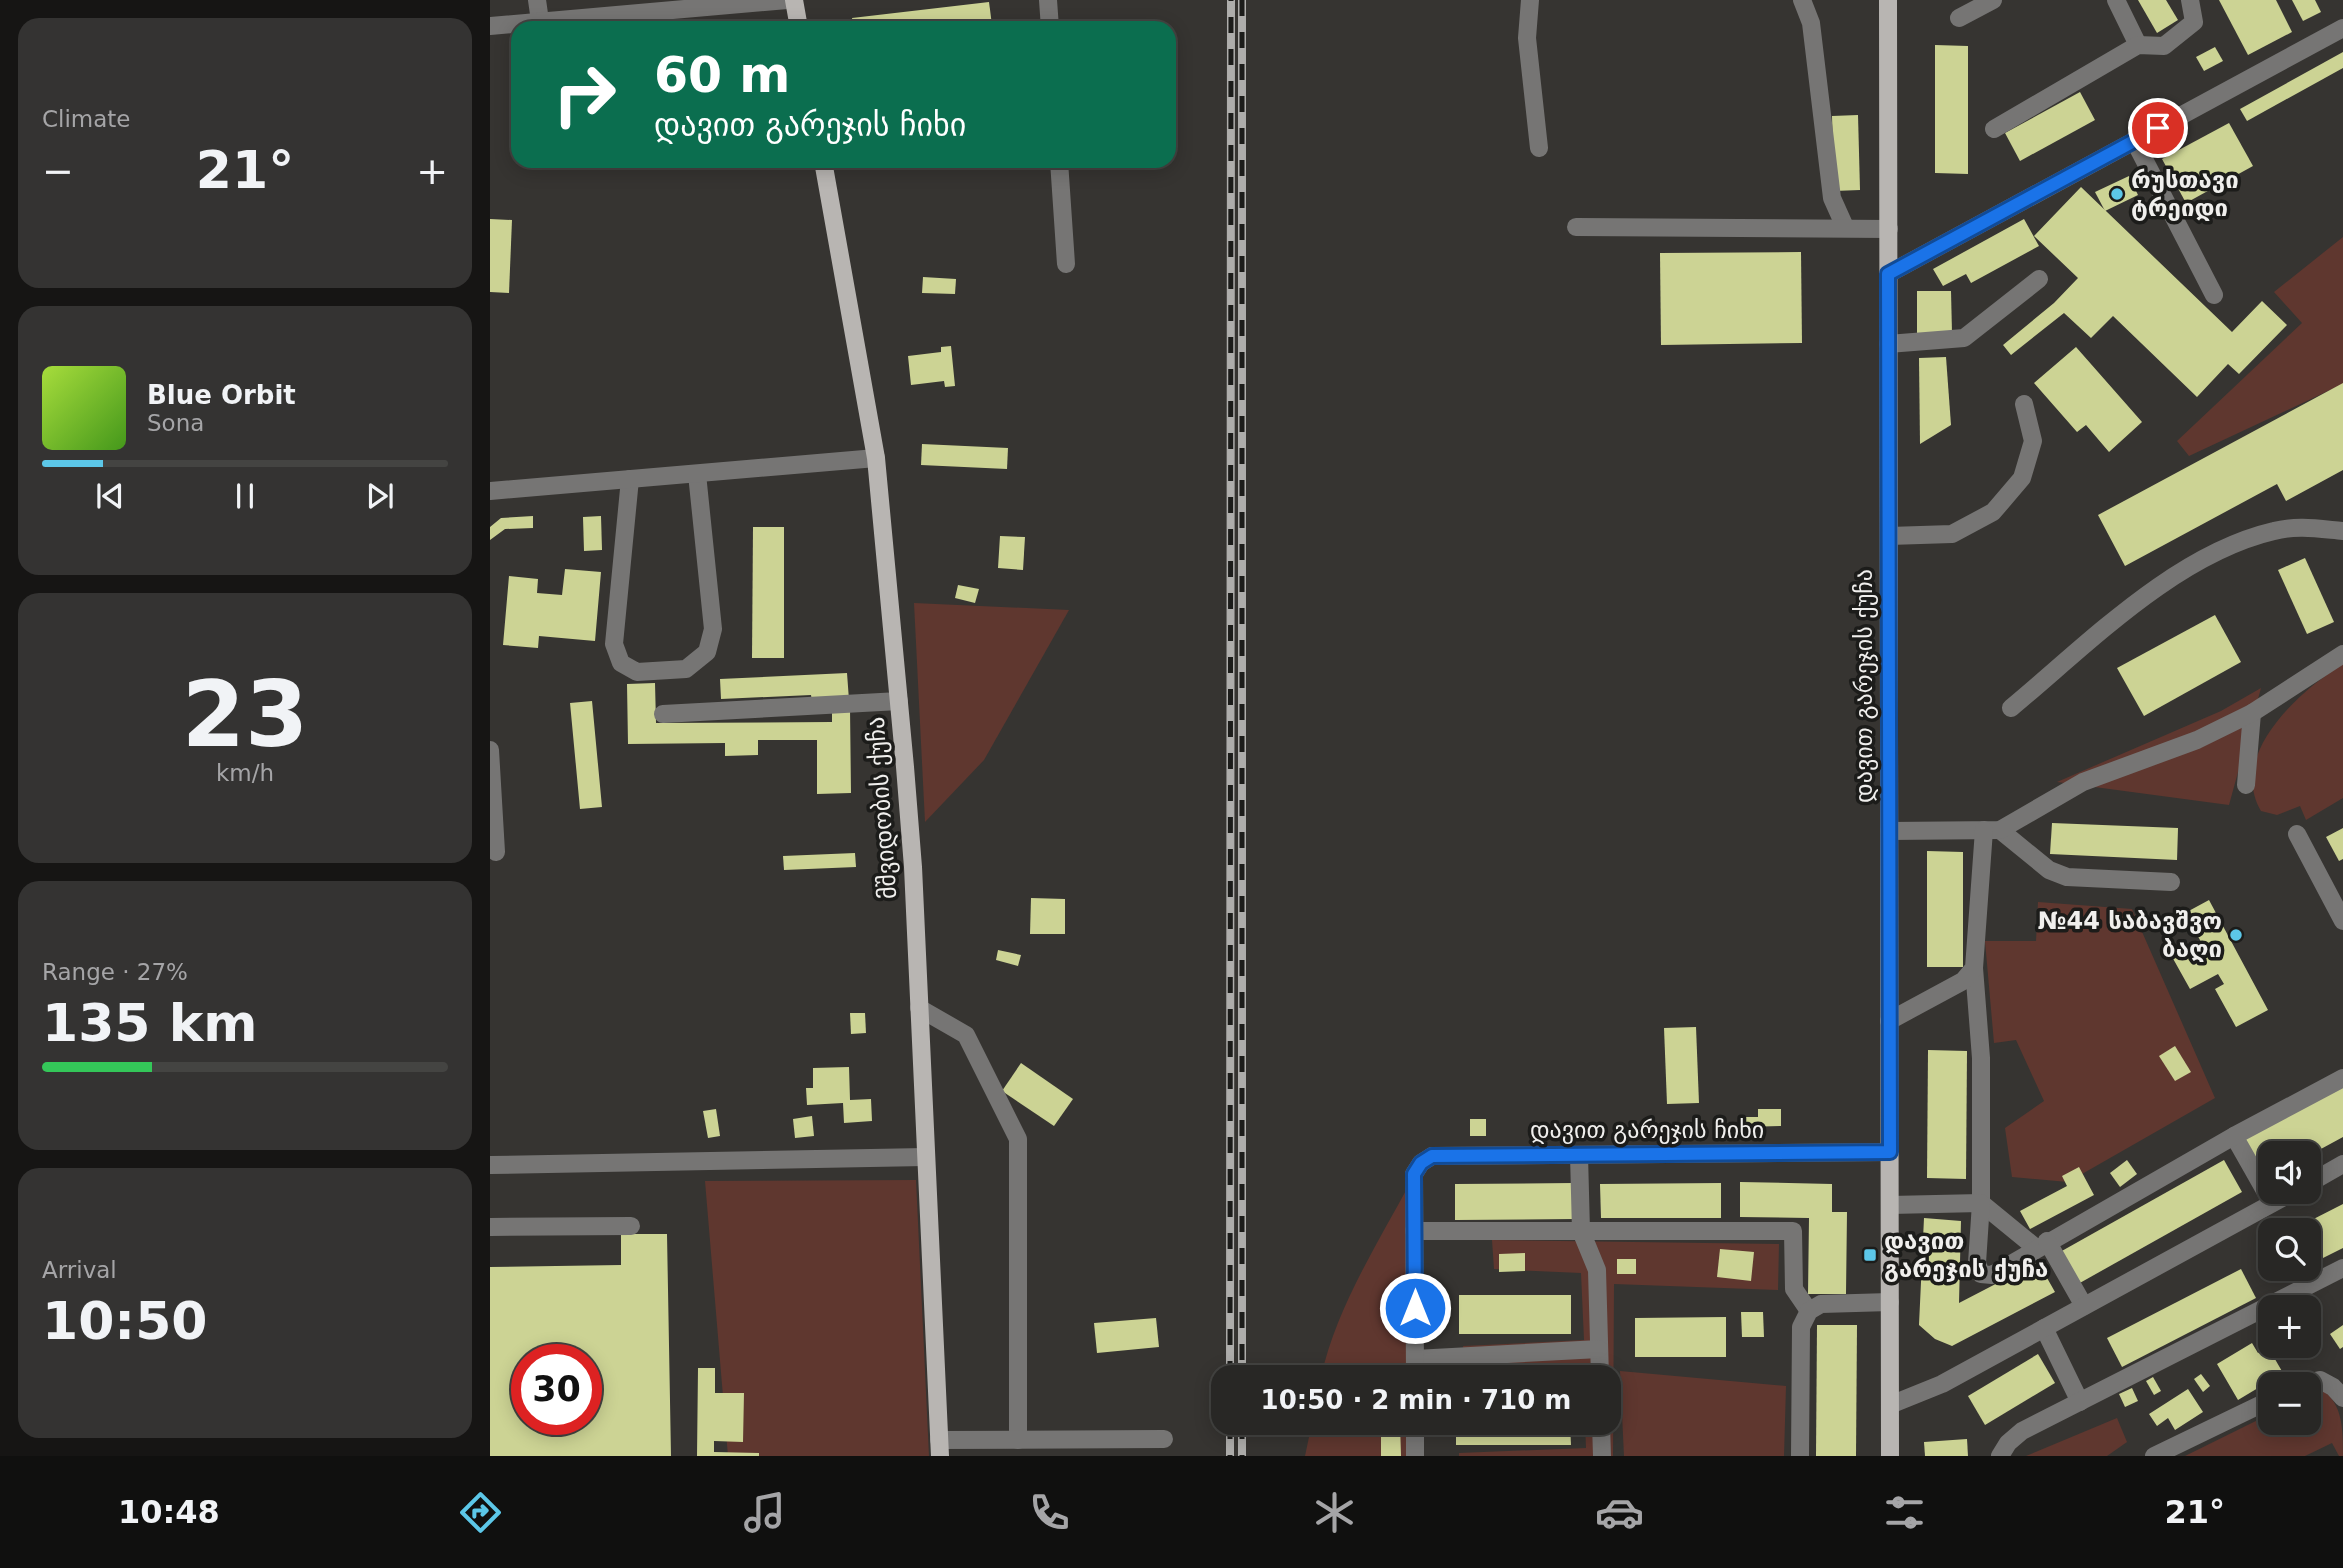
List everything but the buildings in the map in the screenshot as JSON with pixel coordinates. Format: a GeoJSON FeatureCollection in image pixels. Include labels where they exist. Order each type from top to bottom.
{"type":"FeatureCollection","features":[{"type":"Feature","properties":{"kind":"main road"},"geometry":{"type":"LineString","coordinates":[[794,0],[798,21]]}},
{"type":"Feature","properties":{"kind":"main road","name":"დავით გარეჯის ქუჩა"},"geometry":{"type":"LineString","coordinates":[[1888,0],[1890,1456]]}},
{"type":"Feature","properties":{"kind":"main road","name":"მშვიდობის ქუჩა"},"geometry":{"type":"LineString","coordinates":[[824,168],[876,458],[899,701],[913,866],[940,1448]]}},
{"type":"Feature","properties":{"kind":"street"},"geometry":{"type":"LineString","coordinates":[[537,0],[540,21],[787,0]]}},
{"type":"Feature","properties":{"kind":"street"},"geometry":{"type":"LineString","coordinates":[[1048,0],[1050,21]]}},
{"type":"Feature","properties":{"kind":"street"},"geometry":{"type":"LineString","coordinates":[[1530,0],[1527,38],[1539,148]]}},
{"type":"Feature","properties":{"kind":"street"},"geometry":{"type":"LineString","coordinates":[[1802,0],[1811,23],[1832,198],[1845,227]]}},
{"type":"Feature","properties":{"kind":"street"},"geometry":{"type":"LineString","coordinates":[[1959,18],[1993,0]]}},
{"type":"Feature","properties":{"kind":"street"},"geometry":{"type":"LineString","coordinates":[[2116,0],[2138,46]]}},
{"type":"Feature","properties":{"kind":"street"},"geometry":{"type":"LineString","coordinates":[[1994,129],[2138,46],[2164,46],[2181,35],[2194,22],[2190,0]]}},
{"type":"Feature","properties":{"kind":"street"},"geometry":{"type":"LineString","coordinates":[[490,26],[511,24]]}},
{"type":"Feature","properties":{"kind":"street"},"geometry":{"type":"LineString","coordinates":[[1888,274],[2343,28]]}},
{"type":"Feature","properties":{"kind":"street"},"geometry":{"type":"LineString","coordinates":[[2134,140],[2214,295]]}},
{"type":"Feature","properties":{"kind":"street"},"geometry":{"type":"LineString","coordinates":[[1059,168],[1066,264]]}},
{"type":"Feature","properties":{"kind":"street"},"geometry":{"type":"LineString","coordinates":[[1576,227],[1888,229]]}},
{"type":"Feature","properties":{"kind":"street"},"geometry":{"type":"LineString","coordinates":[[1888,344],[1964,338],[2039,279]]}},
{"type":"Feature","properties":{"kind":"street"},"geometry":{"type":"LineString","coordinates":[[1889,536],[1952,534],[1993,512],[2022,478],[2032,440],[2024,404]]}},
{"type":"Feature","properties":{"kind":"street"},"geometry":{"type":"LineString","coordinates":[[490,491],[876,458]]}},
{"type":"Feature","properties":{"kind":"street"},"geometry":{"type":"LineString","coordinates":[[630,479],[614,644],[621,663],[638,673],[686,669],[707,652],[713,629],[697,474]]}},
{"type":"Feature","properties":{"kind":"street"},"geometry":{"type":"LineString","coordinates":[[2011,708],[2160,586],[2210,557],[2275,531],[2299,528],[2343,531]]}},
{"type":"Feature","properties":{"kind":"street"},"geometry":{"type":"LineString","coordinates":[[1889,831],[1992,830],[2083,782],[2197,740],[2252,713],[2343,653]]}},
{"type":"Feature","properties":{"kind":"street"},"geometry":{"type":"LineString","coordinates":[[663,714],[899,701]]}},
{"type":"Feature","properties":{"kind":"street"},"geometry":{"type":"LineString","coordinates":[[2246,785],[2252,713]]}},
{"type":"Feature","properties":{"kind":"street"},"geometry":{"type":"LineString","coordinates":[[490,750],[496,852]]}},
{"type":"Feature","properties":{"kind":"street"},"geometry":{"type":"LineString","coordinates":[[1992,830],[2049,870],[2067,877],[2171,882]]}},
{"type":"Feature","properties":{"kind":"street"},"geometry":{"type":"LineString","coordinates":[[1992,830],[1974,968],[1981,1058],[1981,1203],[1977,1263],[1981,1274],[1992,1275],[2234,1136],[2343,1078]]}},
{"type":"Feature","properties":{"kind":"street"},"geometry":{"type":"LineString","coordinates":[[2297,834],[2343,921]]}},
{"type":"Feature","properties":{"kind":"street"},"geometry":{"type":"LineString","coordinates":[[1889,1021],[1963,981],[1974,968]]}},
{"type":"Feature","properties":{"kind":"street"},"geometry":{"type":"LineString","coordinates":[[919,1009],[966,1035],[1018,1139],[1018,1440]]}},
{"type":"Feature","properties":{"kind":"street"},"geometry":{"type":"LineString","coordinates":[[2234,1136],[2258,1178]]}},
{"type":"Feature","properties":{"kind":"street","name":"დავით გარეჯის ჩიხი"},"geometry":{"type":"LineString","coordinates":[[1414,1231],[1414,1174],[1421,1163],[1432,1156],[1890,1152]]}},
{"type":"Feature","properties":{"kind":"street"},"geometry":{"type":"LineString","coordinates":[[1579,1155],[1581,1231],[1597,1270],[1600,1365]]}},
{"type":"Feature","properties":{"kind":"street"},"geometry":{"type":"LineString","coordinates":[[490,1165],[926,1157]]}},
{"type":"Feature","properties":{"kind":"street"},"geometry":{"type":"LineString","coordinates":[[2321,1177],[2343,1164]]}},
{"type":"Feature","properties":{"kind":"street"},"geometry":{"type":"LineString","coordinates":[[1890,1205],[1981,1203],[2041,1245],[2084,1306]]}},
{"type":"Feature","properties":{"kind":"street"},"geometry":{"type":"LineString","coordinates":[[1890,1405],[1942,1384],[2270,1204]]}},
{"type":"Feature","properties":{"kind":"street"},"geometry":{"type":"LineString","coordinates":[[490,1227],[631,1226]]}},
{"type":"Feature","properties":{"kind":"street"},"geometry":{"type":"LineString","coordinates":[[1415,1365],[1414,1231],[1793,1231],[1794,1289],[1809,1311]]}},
{"type":"Feature","properties":{"kind":"street"},"geometry":{"type":"LineString","coordinates":[[2000,1456],[2008,1443],[2022,1431],[2343,1268]]}},
{"type":"Feature","properties":{"kind":"street"},"geometry":{"type":"LineString","coordinates":[[1800,1456],[1801,1327],[1809,1311],[1821,1304],[1890,1302]]}},
{"type":"Feature","properties":{"kind":"street"},"geometry":{"type":"LineString","coordinates":[[2045,1328],[2080,1402]]}},
{"type":"Feature","properties":{"kind":"street"},"geometry":{"type":"LineString","coordinates":[[1415,1359],[1599,1349]]}},
{"type":"Feature","properties":{"kind":"street"},"geometry":{"type":"LineString","coordinates":[[2321,1381],[2333,1387],[2343,1398]]}},
{"type":"Feature","properties":{"kind":"street"},"geometry":{"type":"LineString","coordinates":[[2154,1456],[2258,1406]]}},
{"type":"Feature","properties":{"kind":"street"},"geometry":{"type":"LineString","coordinates":[[1415,1435],[1415,1456]]}},
{"type":"Feature","properties":{"kind":"street"},"geometry":{"type":"LineString","coordinates":[[1601,1435],[1602,1456]]}},
{"type":"Feature","properties":{"kind":"street"},"geometry":{"type":"LineString","coordinates":[[940,1448],[1018,1440],[1164,1439]]}},
{"type":"Feature","properties":{"kind":"shaded area"},"geometry":{"type":"Polygon","coordinates":[[[2343,237],[2343,384],[2189,456],[2177,441],[2302,323],[2274,292],[2343,237]]]}},
{"type":"Feature","properties":{"kind":"shaded area"},"geometry":{"type":"Polygon","coordinates":[[[914,603],[1069,610],[984,760],[925,822],[914,603]]]}},
{"type":"Feature","properties":{"kind":"shaded area"},"geometry":{"type":"Polygon","coordinates":[[[2343,664],[2343,798],[2306,820],[2300,806],[2277,815],[2261,811],[2253,790],[2254,768],[2261,747],[2289,708],[2307,690],[2343,664]]]}},
{"type":"Feature","properties":{"kind":"shaded area"},"geometry":{"type":"Polygon","coordinates":[[[2261,688],[2229,805],[2057,782],[2221,711],[2261,688]]]}},
{"type":"Feature","properties":{"kind":"shaded area"},"geometry":{"type":"Polygon","coordinates":[[[2038,902],[2132,909],[2215,1098],[2068,1182],[2012,1177],[2005,1128],[2044,1101],[2016,1040],[1994,1043],[1985,941],[2036,941],[2038,902]]]}},
{"type":"Feature","properties":{"kind":"shaded area"},"geometry":{"type":"Polygon","coordinates":[[[916,1180],[929,1456],[728,1456],[705,1181],[916,1180]]]}},
{"type":"Feature","properties":{"kind":"shaded area"},"geometry":{"type":"Polygon","coordinates":[[[1409,1185],[1407,1365],[1324,1365],[1336,1327],[1409,1185]]]}},
{"type":"Feature","properties":{"kind":"shaded area"},"geometry":{"type":"Polygon","coordinates":[[[1492,1240],[1779,1244],[1778,1290],[1614,1284],[1614,1365],[1465,1365],[1463,1346],[1584,1340],[1581,1273],[1494,1269],[1492,1240]]]}},
{"type":"Feature","properties":{"kind":"shaded area"},"geometry":{"type":"Polygon","coordinates":[[[1621,1371],[1786,1386],[1784,1456],[1624,1456],[1621,1371]]]}},
{"type":"Feature","properties":{"kind":"shaded area"},"geometry":{"type":"Polygon","coordinates":[[[2321,1390],[2329,1395],[2338,1410],[2342,1427],[2343,1456],[2339,1456],[2332,1443],[2305,1456],[2185,1456],[2258,1420],[2258,1435],[2321,1435],[2321,1390]]]}},
{"type":"Feature","properties":{"kind":"shaded area"},"geometry":{"type":"Polygon","coordinates":[[[2117,1418],[2127,1442],[2107,1456],[2026,1456],[2117,1418]]]}},
{"type":"Feature","properties":{"kind":"shaded area"},"geometry":{"type":"Polygon","coordinates":[[[1309,1435],[1408,1435],[1408,1456],[1305,1456],[1309,1435]]]}},
{"type":"Feature","properties":{"kind":"shaded area"},"geometry":{"type":"Polygon","coordinates":[[[1585,1435],[1613,1435],[1613,1456],[1459,1456],[1459,1453],[1586,1448],[1585,1435]]]}},
{"type":"Feature","properties":{"kind":"railway"},"geometry":{"type":"LineString","coordinates":[[1230,1365],[1231,0]]}},
{"type":"Feature","properties":{"kind":"railway"},"geometry":{"type":"LineString","coordinates":[[1242,0],[1242,1365]]}},
{"type":"Feature","properties":{"kind":"railway"},"geometry":{"type":"LineString","coordinates":[[1230,1435],[1230,1456]]}},
{"type":"Feature","properties":{"kind":"railway"},"geometry":{"type":"LineString","coordinates":[[1242,1435],[1242,1456]]}},
{"type":"Feature","properties":{"kind":"place","name":"რუსთავი ტრეიდი"},"geometry":{"type":"Point","coordinates":[2117,194]}},
{"type":"Feature","properties":{"kind":"place","name":"№44 საბავშვო ბაღი"},"geometry":{"type":"Point","coordinates":[2236,935]}},
{"type":"Feature","properties":{"kind":"place","name":"დავით გარეჯის ქუჩა"},"geometry":{"type":"Point","coordinates":[1870,1255]}},
{"type":"Feature","properties":{"kind":"route"},"geometry":{"type":"LineString","coordinates":[[1415,1308],[1414,1174],[1421,1163],[1432,1156],[1890,1152],[1888,274],[2158,128]]}}]}
